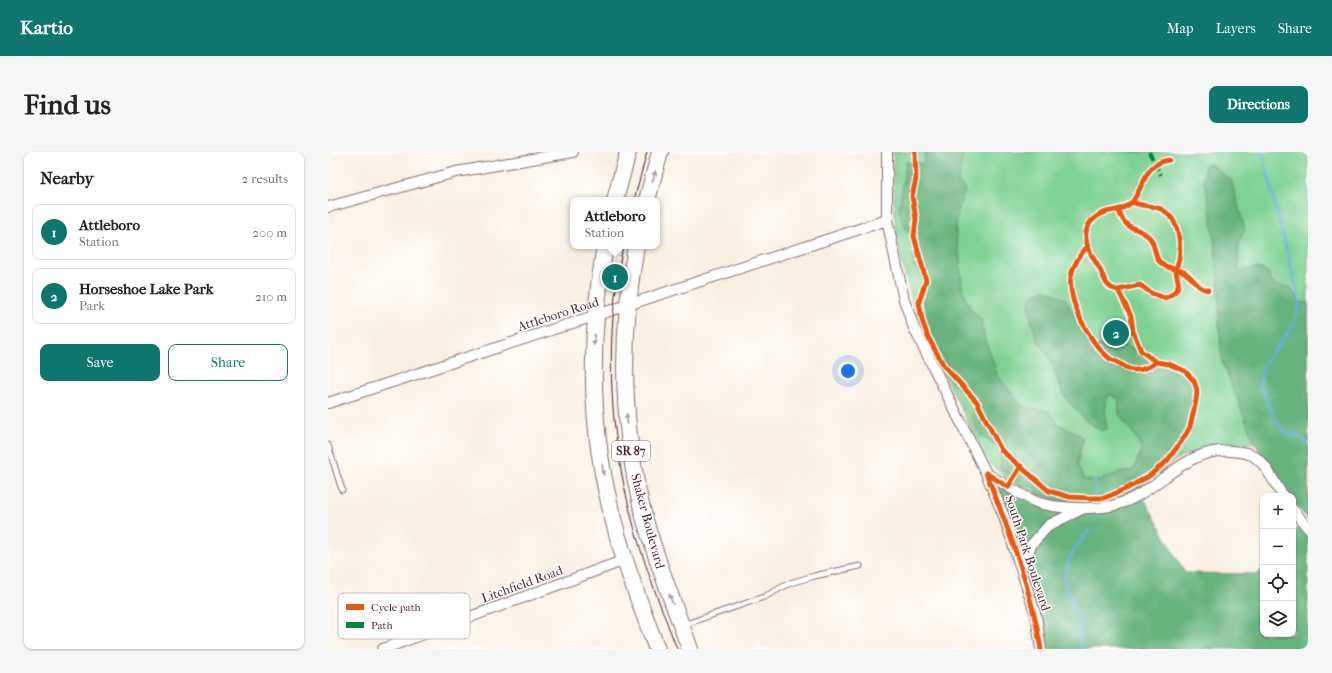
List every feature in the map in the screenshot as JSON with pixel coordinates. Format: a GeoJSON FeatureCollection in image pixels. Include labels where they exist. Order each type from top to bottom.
{"type":"FeatureCollection","features":[{"type":"Feature","properties":{"kind":"main road"},"geometry":{"type":"LineString","coordinates":[[616,197],[628,152]]}},
{"type":"Feature","properties":{"kind":"main road"},"geometry":{"type":"LineString","coordinates":[[648,197],[660,152]]}},
{"type":"Feature","properties":{"kind":"main road","name":"SR 87"},"geometry":{"type":"LineString","coordinates":[[604,249],[594,316],[594,386],[597,435],[609,502],[625,560],[657,649]]}},
{"type":"Feature","properties":{"kind":"main road","name":"Shaker Boulevard"},"geometry":{"type":"LineString","coordinates":[[636,249],[628,304],[624,378],[626,412],[632,459],[649,534],[690,649]]}},
{"type":"Feature","properties":{"kind":"street"},"geometry":{"type":"LineString","coordinates":[[328,207],[456,172],[573,152]]}},
{"type":"Feature","properties":{"kind":"street","name":"South Park Boulevard"},"geometry":{"type":"LineString","coordinates":[[887,152],[887,220],[896,265],[914,328],[986,473],[1021,566],[1036,616],[1041,649]]}},
{"type":"Feature","properties":{"kind":"street","name":"Attleboro Road"},"geometry":{"type":"LineString","coordinates":[[328,403],[887,220]]}},
{"type":"Feature","properties":{"kind":"street"},"geometry":{"type":"LineString","coordinates":[[986,473],[1010,489],[1038,502],[1082,509],[1116,505],[1128,500],[1188,460],[1206,453],[1224,450],[1254,456],[1263,464],[1281,493]]}},
{"type":"Feature","properties":{"kind":"street"},"geometry":{"type":"LineString","coordinates":[[1021,566],[1032,544],[1049,525],[1082,509]]}},
{"type":"Feature","properties":{"kind":"street"},"geometry":{"type":"LineString","coordinates":[[1296,514],[1308,528]]}},
{"type":"Feature","properties":{"kind":"street","name":"Litchfield Road"},"geometry":{"type":"LineString","coordinates":[[470,617],[625,560]]}},
{"type":"Feature","properties":{"kind":"street","name":"Litchfield Road"},"geometry":{"type":"LineString","coordinates":[[383,649],[410,639]]}},
{"type":"Feature","properties":{"kind":"lane"},"geometry":{"type":"LineString","coordinates":[[328,445],[342,490]]}},
{"type":"Feature","properties":{"kind":"lane"},"geometry":{"type":"LineString","coordinates":[[681,626],[764,597],[790,583],[860,566]]}},
{"type":"Feature","properties":{"kind":"green space"},"geometry":{"type":"Polygon","coordinates":[[[893,152],[1308,152],[1308,519],[1296,505],[1296,493],[1287,493],[1255,444],[1231,443],[1180,457],[1141,487],[1123,497],[1075,502],[1058,501],[1038,495],[1008,480],[990,464],[982,450],[918,321],[901,260],[895,225],[893,152]]]}},
{"type":"Feature","properties":{"kind":"green space"},"geometry":{"type":"Polygon","coordinates":[[[926,152],[964,152],[958,181],[965,190],[956,222],[956,231],[962,285],[966,300],[974,313],[981,319],[984,336],[998,376],[1020,404],[1026,407],[1049,411],[1058,424],[1076,433],[1083,439],[1077,464],[1084,480],[1101,480],[1118,473],[1133,470],[1142,450],[1136,438],[1120,416],[1118,406],[1119,399],[1109,394],[1105,412],[1107,429],[1101,431],[1085,420],[1064,396],[1049,357],[1037,339],[1030,315],[1029,298],[1045,289],[1065,299],[1093,348],[1110,342],[1135,349],[1149,363],[1160,362],[1171,364],[1178,367],[1191,377],[1196,390],[1196,405],[1191,421],[1183,437],[1164,466],[1155,476],[1133,492],[1108,503],[1091,504],[1063,501],[1038,495],[1035,486],[1020,487],[1009,474],[1000,468],[1000,456],[997,448],[981,436],[971,415],[983,405],[951,382],[944,358],[933,342],[923,308],[927,291],[920,272],[913,266],[913,253],[921,243],[907,230],[899,211],[906,162],[923,164],[926,152]]]}},
{"type":"Feature","properties":{"kind":"green space"},"geometry":{"type":"Polygon","coordinates":[[[1205,164],[1210,164],[1231,180],[1245,230],[1239,242],[1238,271],[1257,268],[1268,272],[1272,283],[1283,287],[1290,287],[1300,302],[1308,303],[1308,519],[1296,505],[1296,493],[1287,493],[1255,444],[1222,361],[1219,328],[1219,283],[1211,215],[1204,180],[1205,164]]]}},
{"type":"Feature","properties":{"kind":"green space"},"geometry":{"type":"Polygon","coordinates":[[[986,473],[1038,502],[1082,509],[1141,493],[1185,573],[1258,574],[1260,572],[1260,637],[1296,637],[1296,531],[1303,523],[1308,528],[1308,649],[1041,649],[986,473]]]}},
{"type":"Feature","properties":{"kind":"waterway"},"geometry":{"type":"LineString","coordinates":[[1262,152],[1300,302],[1293,326],[1264,364],[1260,386],[1274,417],[1286,434],[1301,438],[1308,444]]}},
{"type":"Feature","properties":{"kind":"waterway"},"geometry":{"type":"LineString","coordinates":[[1094,480],[1097,495]]}},
{"type":"Feature","properties":{"kind":"waterway"},"geometry":{"type":"LineString","coordinates":[[1080,649],[1079,623],[1064,578],[1070,556],[1090,529]]}},
{"type":"Feature","properties":{"kind":"tram line"},"geometry":{"type":"LineString","coordinates":[[635,197],[647,152]]}},
{"type":"Feature","properties":{"kind":"tram line"},"geometry":{"type":"LineString","coordinates":[[622,249],[613,312],[612,345],[613,412],[617,446],[634,529],[651,581],[677,649]]}},
{"type":"Feature","properties":{"kind":"marked path"},"geometry":{"type":"LineString","coordinates":[[1149,152],[1161,175]]}},
{"type":"Feature","properties":{"kind":"cycle path"},"geometry":{"type":"LineString","coordinates":[[915,152],[916,179],[912,196],[916,219],[914,236],[926,280],[919,302],[922,320],[928,337],[944,366],[977,402],[1001,450],[1049,491],[1070,497],[1104,498],[1126,489],[1149,476],[1167,461],[1190,427],[1197,390],[1194,381],[1185,371],[1169,364],[1156,362],[1141,351],[1133,331],[1131,316],[1118,290],[1110,287],[1105,281],[1090,253],[1086,238],[1088,225],[1093,219],[1106,212],[1124,208],[1132,202],[1156,207],[1165,211],[1172,219],[1177,229],[1180,254],[1176,270],[1178,282],[1177,289],[1165,298],[1151,293],[1140,285],[1118,290]]}},
{"type":"Feature","properties":{"kind":"cycle path"},"geometry":{"type":"LineString","coordinates":[[1132,202],[1150,170],[1161,162],[1169,160]]}},
{"type":"Feature","properties":{"kind":"cycle path"},"geometry":{"type":"LineString","coordinates":[[1119,211],[1122,218],[1128,225],[1143,232],[1151,239],[1157,258],[1161,264],[1184,272],[1198,285],[1208,290]]}},
{"type":"Feature","properties":{"kind":"cycle path"},"geometry":{"type":"LineString","coordinates":[[1087,247],[1079,257],[1073,268],[1071,276],[1073,297],[1081,321],[1094,342],[1102,351],[1109,358],[1128,369],[1142,369],[1156,362]]}},
{"type":"Feature","properties":{"kind":"cycle path"},"geometry":{"type":"LineString","coordinates":[[986,473],[1008,487],[1021,466]]}},
{"type":"Feature","properties":{"kind":"cycle path"},"geometry":{"type":"LineString","coordinates":[[986,473],[1011,538],[1025,582],[1037,626],[1041,649]]}},
{"type":"Feature","properties":{"kind":"place","name":"Attleboro"},"geometry":{"type":"Point","coordinates":[615,277]}},
{"type":"Feature","properties":{"kind":"place","name":"Horseshoe Lake Park"},"geometry":{"type":"Point","coordinates":[1116,333]}}]}
